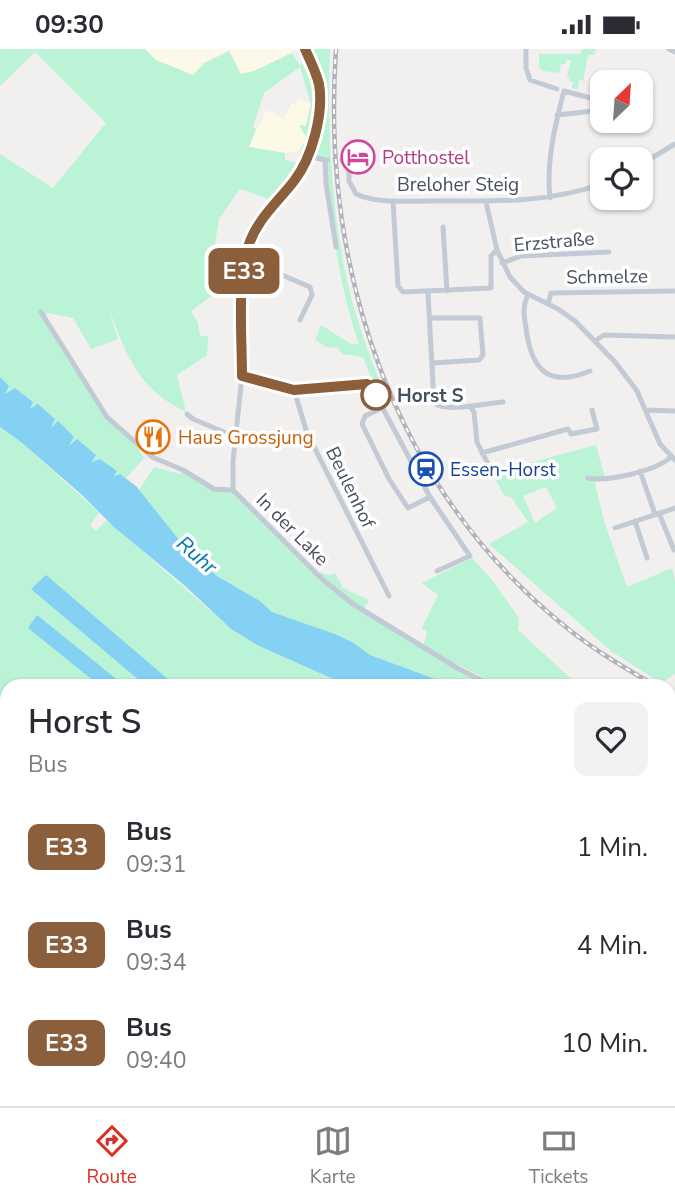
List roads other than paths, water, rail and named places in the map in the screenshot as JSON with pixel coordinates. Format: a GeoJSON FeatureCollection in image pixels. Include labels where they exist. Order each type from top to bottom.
{"type":"FeatureCollection","features":[{"type":"Feature","properties":{"kind":"street"},"geometry":{"type":"LineString","coordinates":[[230,490],[242,376],[244,264],[247,250],[256,228],[295,181],[308,156],[315,134],[319,86],[304,49]]}},
{"type":"Feature","properties":{"kind":"street"},"geometry":{"type":"LineString","coordinates":[[526,49],[526,68],[530,80],[558,89]]}},
{"type":"Feature","properties":{"kind":"street"},"geometry":{"type":"LineString","coordinates":[[550,198],[551,159],[564,91],[590,98]]}},
{"type":"Feature","properties":{"kind":"street"},"geometry":{"type":"LineString","coordinates":[[558,114],[590,111]]}},
{"type":"Feature","properties":{"kind":"street"},"geometry":{"type":"LineString","coordinates":[[653,157],[675,144]]}},
{"type":"Feature","properties":{"kind":"street"},"geometry":{"type":"LineString","coordinates":[[308,156],[325,160],[336,247]]}},
{"type":"Feature","properties":{"kind":"street","name":"Breloher Steig"},"geometry":{"type":"LineString","coordinates":[[342,160],[349,162],[349,181],[356,194],[393,201],[486,202],[550,198],[590,187]]}},
{"type":"Feature","properties":{"kind":"street"},"geometry":{"type":"LineString","coordinates":[[393,201],[398,287],[404,293],[491,288],[491,256],[498,250]]}},
{"type":"Feature","properties":{"kind":"street"},"geometry":{"type":"LineString","coordinates":[[486,202],[502,263],[514,283],[528,295],[575,321],[629,378],[646,409],[655,435],[673,459],[640,471],[606,478],[588,478]]}},
{"type":"Feature","properties":{"kind":"street"},"geometry":{"type":"LineString","coordinates":[[443,227],[447,291]]}},
{"type":"Feature","properties":{"kind":"street","name":"Erzstraße"},"geometry":{"type":"LineString","coordinates":[[502,263],[521,256],[609,252]]}},
{"type":"Feature","properties":{"kind":"street"},"geometry":{"type":"LineString","coordinates":[[244,264],[275,272],[310,287],[312,295],[300,320]]}},
{"type":"Feature","properties":{"kind":"street","name":"Schmelze"},"geometry":{"type":"LineString","coordinates":[[548,305],[551,293],[675,291]]}},
{"type":"Feature","properties":{"kind":"street"},"geometry":{"type":"LineString","coordinates":[[428,293],[436,405],[471,408],[477,404],[503,402]]}},
{"type":"Feature","properties":{"kind":"street"},"geometry":{"type":"LineString","coordinates":[[528,295],[523,309],[528,349],[535,363],[543,370],[560,377],[573,377],[590,371]]}},
{"type":"Feature","properties":{"kind":"street","name":"In der Lake"},"geometry":{"type":"LineString","coordinates":[[35,319],[43,315],[107,417],[152,457],[183,470],[214,489],[230,490],[322,579],[353,604],[480,679]]}},
{"type":"Feature","properties":{"kind":"street"},"geometry":{"type":"LineString","coordinates":[[430,318],[480,318],[483,345],[483,357],[479,360],[433,363]]}},
{"type":"Feature","properties":{"kind":"street"},"geometry":{"type":"LineString","coordinates":[[595,341],[604,335],[675,337]]}},
{"type":"Feature","properties":{"kind":"street"},"geometry":{"type":"LineString","coordinates":[[242,376],[294,390],[365,384],[371,386],[430,496],[470,556],[437,572]]}},
{"type":"Feature","properties":{"kind":"street","name":"Beulenhof"},"geometry":{"type":"LineString","coordinates":[[294,390],[307,433],[388,596]]}},
{"type":"Feature","properties":{"kind":"street"},"geometry":{"type":"LineString","coordinates":[[382,408],[365,416],[362,424],[389,479],[408,507],[430,496]]}},
{"type":"Feature","properties":{"kind":"street"},"geometry":{"type":"LineString","coordinates":[[471,408],[474,412],[476,439],[491,470]]}},
{"type":"Feature","properties":{"kind":"street"},"geometry":{"type":"LineString","coordinates":[[646,409],[675,411]]}},
{"type":"Feature","properties":{"kind":"street"},"geometry":{"type":"LineString","coordinates":[[482,453],[568,429],[571,434],[597,429],[592,410]]}},
{"type":"Feature","properties":{"kind":"street"},"geometry":{"type":"LineString","coordinates":[[187,414],[236,437]]}},
{"type":"Feature","properties":{"kind":"street"},"geometry":{"type":"LineString","coordinates":[[640,471],[674,550]]}},
{"type":"Feature","properties":{"kind":"street"},"geometry":{"type":"LineString","coordinates":[[615,529],[675,508]]}},
{"type":"Feature","properties":{"kind":"street"},"geometry":{"type":"LineString","coordinates":[[635,521],[646,558]]}},
{"type":"Feature","properties":{"kind":"water"},"geometry":{"type":"Polygon","coordinates":[[[0,377],[9,386],[5,394],[15,388],[33,402],[30,409],[38,404],[55,419],[51,428],[58,421],[74,437],[69,446],[77,439],[96,455],[92,462],[100,459],[117,471],[114,476],[120,474],[136,486],[184,546],[193,551],[217,576],[260,601],[272,612],[335,634],[370,655],[434,679],[333,679],[259,646],[231,629],[184,585],[114,527],[82,495],[0,427],[0,377]]]}},
{"type":"Feature","properties":{"kind":"water"},"geometry":{"type":"Polygon","coordinates":[[[46,575],[168,679],[138,679],[31,589],[46,575]]]}},
{"type":"Feature","properties":{"kind":"water"},"geometry":{"type":"Polygon","coordinates":[[[37,615],[116,679],[91,679],[28,628],[37,615]]]}},
{"type":"Feature","properties":{"kind":"tunnel"},"geometry":{"type":"LineString","coordinates":[[325,160],[342,160]]}},
{"type":"Feature","properties":{"kind":"railway"},"geometry":{"type":"LineString","coordinates":[[336,49],[334,131],[341,212],[356,291],[380,368],[413,441],[455,509],[506,572],[577,636],[644,679]]}},
{"type":"Feature","properties":{"kind":"place","name":"Potthostel"},"geometry":{"type":"Point","coordinates":[358,157]}},
{"type":"Feature","properties":{"kind":"place","name":"Horst S"},"geometry":{"type":"Point","coordinates":[376,395]}},
{"type":"Feature","properties":{"kind":"place","name":"Haus Grossjung"},"geometry":{"type":"Point","coordinates":[153,437]}},
{"type":"Feature","properties":{"kind":"place","name":"Essen-Horst"},"geometry":{"type":"Point","coordinates":[426,469]}},
{"type":"Feature","properties":{"kind":"water label","name":"Ruhr"},"geometry":{"type":"Point","coordinates":[197,555]}}]}
